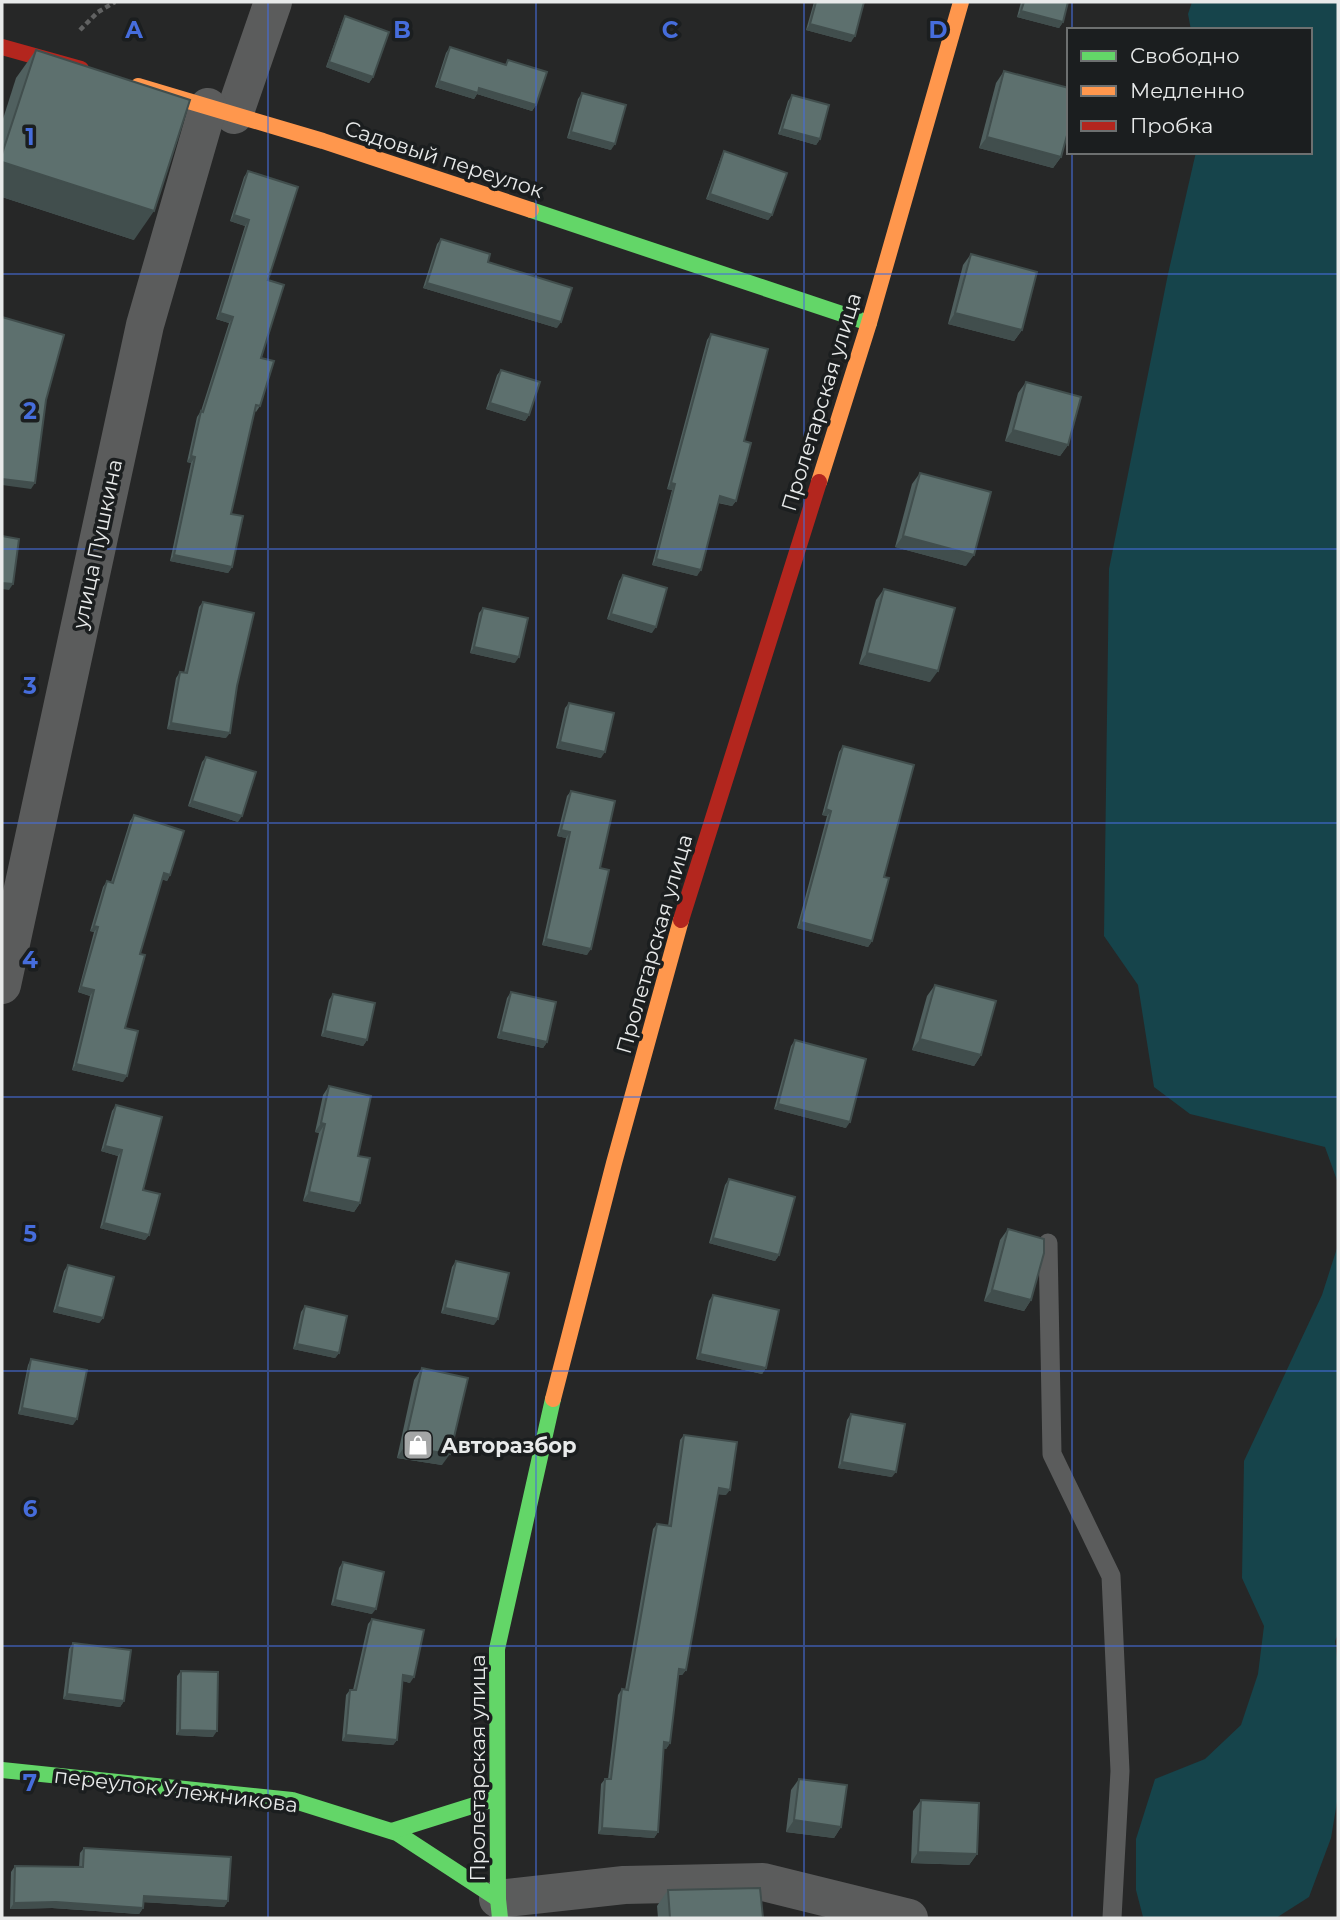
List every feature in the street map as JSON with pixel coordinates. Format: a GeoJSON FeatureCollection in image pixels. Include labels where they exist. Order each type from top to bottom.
{"type":"FeatureCollection","features":[{"type":"Feature","properties":{"kind":"street","name":"улица Пушкина"},"geometry":{"type":"LineString","coordinates":[[2,985],[145,325],[221,111],[273,2]]}},
{"type":"Feature","properties":{"kind":"street","name":"Пролетарская улица"},"geometry":{"type":"LineString","coordinates":[[499,1909],[497,1649],[547,1424],[614,1163],[684,909],[869,323],[961,2]]}},
{"type":"Feature","properties":{"kind":"street"},"geometry":{"type":"LineString","coordinates":[[2,47],[102,75]]}},
{"type":"Feature","properties":{"kind":"street","name":"Садовый переулок"},"geometry":{"type":"LineString","coordinates":[[128,83],[336,145],[869,323]]}},
{"type":"Feature","properties":{"kind":"street","name":"переулок Улежникова"},"geometry":{"type":"LineString","coordinates":[[2,1770],[292,1800],[392,1831],[499,1909]]}},
{"type":"Feature","properties":{"kind":"street"},"geometry":{"type":"LineString","coordinates":[[392,1831],[497,1798]]}},
{"type":"Feature","properties":{"kind":"street"},"geometry":{"type":"LineString","coordinates":[[499,1909],[624,1885],[763,1882],[909,1918]]}},
{"type":"Feature","properties":{"kind":"lane"},"geometry":{"type":"LineString","coordinates":[[1048,1243],[1052,1454],[1111,1576],[1120,1770],[1112,1918]]}},
{"type":"Feature","properties":{"kind":"shaded area"},"geometry":{"type":"Polygon","coordinates":[[[1192,2],[1338,2],[1338,1183],[1325,1147],[1190,1114],[1154,1087],[1138,985],[1104,936],[1109,569],[1168,274],[1196,154],[1312,154],[1312,28],[1191,28],[1188,14],[1192,2]]]}},
{"type":"Feature","properties":{"kind":"shaded area"},"geometry":{"type":"Polygon","coordinates":[[[1338,1245],[1338,1634],[1335,1641],[1338,1667],[1338,1796],[1331,1838],[1309,1897],[1276,1918],[1143,1917],[1136,1890],[1136,1839],[1155,1779],[1205,1759],[1241,1725],[1258,1674],[1264,1626],[1242,1578],[1244,1461],[1322,1295],[1338,1245]]]}},
{"type":"Feature","properties":{"kind":"building"},"geometry":{"type":"Polygon","coordinates":[[[816,2],[864,2],[855,36],[810,24],[816,2]]]}},
{"type":"Feature","properties":{"kind":"building"},"geometry":{"type":"Polygon","coordinates":[[[1024,2],[1068,2],[1063,22],[1021,11],[1024,2]]]}},
{"type":"Feature","properties":{"kind":"building"},"geometry":{"type":"Polygon","coordinates":[[[345,16],[389,32],[373,77],[329,62],[345,16]]]}},
{"type":"Feature","properties":{"kind":"building"},"geometry":{"type":"Polygon","coordinates":[[[450,47],[506,65],[508,60],[547,72],[536,105],[479,88],[478,93],[439,81],[450,47]]]}},
{"type":"Feature","properties":{"kind":"building"},"geometry":{"type":"Polygon","coordinates":[[[36,50],[190,100],[154,211],[2,162],[2,154],[36,50]]]}},
{"type":"Feature","properties":{"kind":"building"},"geometry":{"type":"Polygon","coordinates":[[[1004,71],[1067,87],[1067,135],[1061,157],[987,137],[1004,71]]]}},
{"type":"Feature","properties":{"kind":"building"},"geometry":{"type":"Polygon","coordinates":[[[582,93],[626,105],[615,144],[571,132],[582,93]]]}},
{"type":"Feature","properties":{"kind":"building"},"geometry":{"type":"Polygon","coordinates":[[[792,95],[829,105],[820,139],[782,129],[792,95]]]}},
{"type":"Feature","properties":{"kind":"building"},"geometry":{"type":"Polygon","coordinates":[[[724,151],[787,173],[772,215],[710,194],[724,151]]]}},
{"type":"Feature","properties":{"kind":"building"},"geometry":{"type":"Polygon","coordinates":[[[248,171],[298,187],[268,280],[284,285],[261,358],[274,361],[260,406],[256,405],[231,514],[243,516],[232,567],[174,555],[195,457],[191,456],[201,411],[203,412],[233,317],[220,313],[249,220],[234,215],[248,171]]]}},
{"type":"Feature","properties":{"kind":"building"},"geometry":{"type":"Polygon","coordinates":[[[441,239],[490,254],[488,262],[572,288],[561,322],[427,283],[441,239]]]}},
{"type":"Feature","properties":{"kind":"building"},"geometry":{"type":"Polygon","coordinates":[[[971,254],[1037,272],[1022,330],[955,313],[971,254]]]}},
{"type":"Feature","properties":{"kind":"building"},"geometry":{"type":"Polygon","coordinates":[[[2,317],[64,335],[46,400],[35,483],[2,479],[2,317]]]}},
{"type":"Feature","properties":{"kind":"building"},"geometry":{"type":"Polygon","coordinates":[[[711,334],[768,349],[744,441],[751,443],[736,501],[720,496],[701,570],[656,559],[675,484],[671,483],[711,334]]]}},
{"type":"Feature","properties":{"kind":"building"},"geometry":{"type":"Polygon","coordinates":[[[501,370],[540,382],[529,415],[490,403],[501,370]]]}},
{"type":"Feature","properties":{"kind":"building"},"geometry":{"type":"Polygon","coordinates":[[[1026,382],[1081,397],[1068,445],[1013,430],[1026,382]]]}},
{"type":"Feature","properties":{"kind":"building"},"geometry":{"type":"Polygon","coordinates":[[[920,473],[991,492],[974,555],[903,536],[920,473]]]}},
{"type":"Feature","properties":{"kind":"building"},"geometry":{"type":"Polygon","coordinates":[[[2,536],[19,539],[13,584],[2,583],[2,536]]]}},
{"type":"Feature","properties":{"kind":"building"},"geometry":{"type":"Polygon","coordinates":[[[623,575],[667,588],[656,627],[611,614],[623,575]]]}},
{"type":"Feature","properties":{"kind":"building"},"geometry":{"type":"Polygon","coordinates":[[[884,589],[955,608],[938,671],[867,653],[884,589]]]}},
{"type":"Feature","properties":{"kind":"building"},"geometry":{"type":"Polygon","coordinates":[[[203,602],[254,613],[237,686],[230,733],[171,723],[180,672],[187,673],[203,602]]]}},
{"type":"Feature","properties":{"kind":"building"},"geometry":{"type":"Polygon","coordinates":[[[483,608],[528,618],[519,657],[474,647],[483,608]]]}},
{"type":"Feature","properties":{"kind":"building"},"geometry":{"type":"Polygon","coordinates":[[[569,703],[614,713],[605,752],[560,742],[569,703]]]}},
{"type":"Feature","properties":{"kind":"building"},"geometry":{"type":"Polygon","coordinates":[[[843,746],[914,765],[884,877],[889,878],[872,941],[801,922],[831,811],[826,809],[843,746]]]}},
{"type":"Feature","properties":{"kind":"building"},"geometry":{"type":"Polygon","coordinates":[[[206,757],[256,772],[242,816],[192,801],[206,757]]]}},
{"type":"Feature","properties":{"kind":"building"},"geometry":{"type":"Polygon","coordinates":[[[571,791],[615,801],[600,868],[609,870],[591,949],[546,939],[570,832],[561,830],[571,791]]]}},
{"type":"Feature","properties":{"kind":"building"},"geometry":{"type":"Polygon","coordinates":[[[134,815],[184,831],[170,875],[164,873],[140,954],[145,955],[125,1028],[138,1031],[127,1076],[76,1064],[94,990],[81,987],[98,927],[94,926],[107,881],[113,883],[134,815]]]}},
{"type":"Feature","properties":{"kind":"building"},"geometry":{"type":"Polygon","coordinates":[[[935,985],[996,1001],[981,1055],[920,1039],[935,985]]]}},
{"type":"Feature","properties":{"kind":"building"},"geometry":{"type":"Polygon","coordinates":[[[511,992],[556,1002],[547,1042],[501,1032],[511,992]]]}},
{"type":"Feature","properties":{"kind":"building"},"geometry":{"type":"Polygon","coordinates":[[[333,994],[375,1003],[367,1040],[325,1031],[333,994]]]}},
{"type":"Feature","properties":{"kind":"building"},"geometry":{"type":"Polygon","coordinates":[[[795,1040],[866,1059],[850,1122],[778,1104],[795,1040]]]}},
{"type":"Feature","properties":{"kind":"building"},"geometry":{"type":"Polygon","coordinates":[[[329,1086],[371,1096],[358,1156],[370,1158],[360,1203],[309,1192],[325,1124],[321,1123],[329,1086]]]}},
{"type":"Feature","properties":{"kind":"building"},"geometry":{"type":"Polygon","coordinates":[[[116,1105],[162,1117],[143,1190],[160,1194],[149,1235],[104,1223],[122,1150],[105,1146],[116,1105]]]}},
{"type":"Feature","properties":{"kind":"building"},"geometry":{"type":"Polygon","coordinates":[[[729,1179],[795,1197],[779,1255],[713,1238],[729,1179]]]}},
{"type":"Feature","properties":{"kind":"building"},"geometry":{"type":"Polygon","coordinates":[[[1008,1229],[1044,1239],[1044,1253],[1031,1300],[992,1290],[1008,1229]]]}},
{"type":"Feature","properties":{"kind":"building"},"geometry":{"type":"Polygon","coordinates":[[[456,1261],[509,1273],[498,1319],[445,1308],[456,1261]]]}},
{"type":"Feature","properties":{"kind":"building"},"geometry":{"type":"Polygon","coordinates":[[[68,1265],[114,1277],[103,1318],[57,1307],[68,1265]]]}},
{"type":"Feature","properties":{"kind":"building"},"geometry":{"type":"Polygon","coordinates":[[[713,1295],[779,1310],[766,1368],[700,1354],[713,1295]]]}},
{"type":"Feature","properties":{"kind":"building"},"geometry":{"type":"Polygon","coordinates":[[[305,1306],[347,1316],[339,1353],[297,1344],[305,1306]]]}},
{"type":"Feature","properties":{"kind":"building"},"geometry":{"type":"Polygon","coordinates":[[[31,1359],[87,1370],[77,1419],[22,1408],[31,1359]]]}},
{"type":"Feature","properties":{"kind":"building"},"geometry":{"type":"Polygon","coordinates":[[[422,1368],[468,1378],[450,1454],[404,1447],[422,1368]]]}},
{"type":"Feature","properties":{"kind":"building"},"geometry":{"type":"Polygon","coordinates":[[[851,1414],[905,1424],[896,1472],[842,1462],[851,1414]]]}},
{"type":"Feature","properties":{"kind":"building"},"geometry":{"type":"Polygon","coordinates":[[[684,1435],[737,1442],[730,1490],[719,1488],[686,1670],[679,1669],[670,1743],[664,1742],[658,1832],[602,1828],[605,1779],[611,1779],[622,1689],[628,1690],[657,1524],[671,1526],[684,1435]]]}},
{"type":"Feature","properties":{"kind":"building"},"geometry":{"type":"Polygon","coordinates":[[[343,1562],[384,1572],[376,1609],[335,1600],[343,1562]]]}},
{"type":"Feature","properties":{"kind":"building"},"geometry":{"type":"Polygon","coordinates":[[[372,1619],[424,1630],[414,1677],[403,1675],[397,1740],[346,1735],[350,1690],[356,1690],[372,1619]]]}},
{"type":"Feature","properties":{"kind":"building"},"geometry":{"type":"Polygon","coordinates":[[[73,1643],[131,1650],[124,1701],[67,1694],[73,1643]]]}},
{"type":"Feature","properties":{"kind":"building"},"geometry":{"type":"Polygon","coordinates":[[[181,1671],[218,1672],[217,1731],[180,1730],[181,1671]]]}},
{"type":"Feature","properties":{"kind":"building"},"geometry":{"type":"Polygon","coordinates":[[[799,1779],[847,1785],[841,1827],[794,1820],[799,1779]]]}},
{"type":"Feature","properties":{"kind":"building"},"geometry":{"type":"Polygon","coordinates":[[[921,1800],[979,1803],[977,1854],[918,1852],[921,1800]]]}},
{"type":"Feature","properties":{"kind":"building"},"geometry":{"type":"Polygon","coordinates":[[[84,1848],[231,1857],[228,1901],[144,1896],[143,1908],[56,1902],[14,1903],[15,1866],[83,1867],[84,1848]]]}},
{"type":"Feature","properties":{"kind":"building"},"geometry":{"type":"Polygon","coordinates":[[[760,1888],[763,1918],[670,1918],[668,1890],[760,1888]]]}},
{"type":"Feature","properties":{"kind":"traffic: fast"},"geometry":{"type":"LineString","coordinates":[[531,210],[869,323]]}},
{"type":"Feature","properties":{"kind":"traffic: fast"},"geometry":{"type":"LineString","coordinates":[[500,1918],[497,1649],[553,1399]]}},
{"type":"Feature","properties":{"kind":"traffic: fast"},"geometry":{"type":"LineString","coordinates":[[2,1770],[292,1800],[397,1833],[498,1899]]}},
{"type":"Feature","properties":{"kind":"traffic: fast"},"geometry":{"type":"LineString","coordinates":[[392,1831],[497,1798]]}},
{"type":"Feature","properties":{"kind":"traffic: slow"},"geometry":{"type":"LineString","coordinates":[[819,482],[869,323],[961,2]]}},
{"type":"Feature","properties":{"kind":"traffic: slow"},"geometry":{"type":"LineString","coordinates":[[138,86],[323,141],[531,210]]}},
{"type":"Feature","properties":{"kind":"traffic: slow"},"geometry":{"type":"LineString","coordinates":[[553,1399],[681,920]]}},
{"type":"Feature","properties":{"kind":"traffic: jam"},"geometry":{"type":"LineString","coordinates":[[2,47],[81,69]]}},
{"type":"Feature","properties":{"kind":"traffic: jam"},"geometry":{"type":"LineString","coordinates":[[681,920],[819,482]]}},
{"type":"Feature","properties":{"kind":"place","name":"Авторазбор"},"geometry":{"type":"Point","coordinates":[418,1445]}}]}
